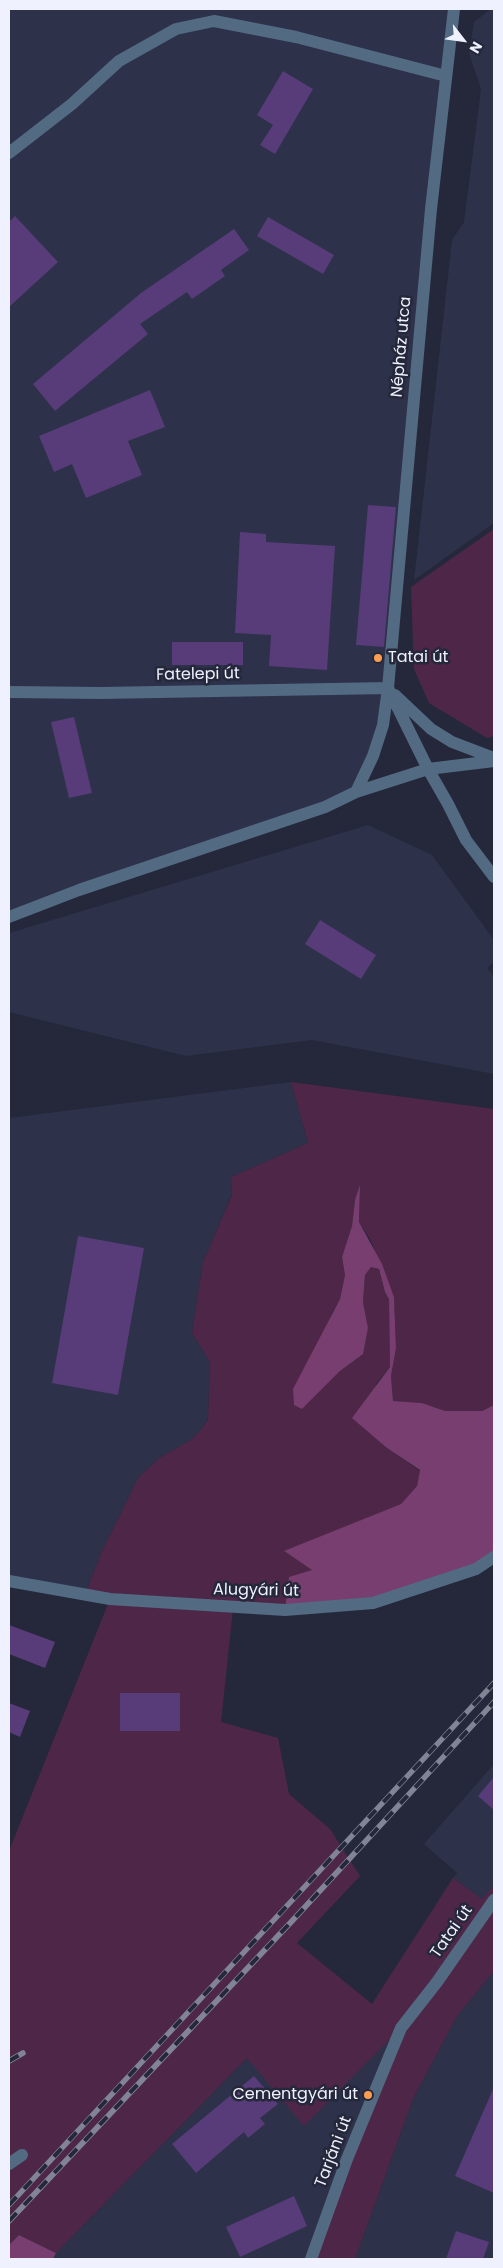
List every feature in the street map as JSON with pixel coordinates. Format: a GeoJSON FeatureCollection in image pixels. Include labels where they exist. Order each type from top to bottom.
{"type":"FeatureCollection","features":[{"type":"Feature","properties":{"kind":"street","name":"Népház utca"},"geometry":{"type":"LineString","coordinates":[[356,792],[373,756],[382,725],[388,688],[430,209],[454,9]]}},
{"type":"Feature","properties":{"kind":"street"},"geometry":{"type":"LineString","coordinates":[[9,153],[72,104],[120,62],[176,29],[214,21],[296,37],[446,76]]}},
{"type":"Feature","properties":{"kind":"street"},"geometry":{"type":"LineString","coordinates":[[388,688],[431,729],[452,742],[494,759]]}},
{"type":"Feature","properties":{"kind":"street"},"geometry":{"type":"LineString","coordinates":[[388,688],[466,840],[494,877]]}},
{"type":"Feature","properties":{"kind":"street","name":"Fatelepi út"},"geometry":{"type":"LineString","coordinates":[[9,692],[101,693],[388,688]]}},
{"type":"Feature","properties":{"kind":"street"},"geometry":{"type":"LineString","coordinates":[[9,917],[79,890],[325,807],[356,792],[428,769],[494,759]]}},
{"type":"Feature","properties":{"kind":"street","name":"Alugyári út"},"geometry":{"type":"LineString","coordinates":[[9,1581],[110,1599],[285,1610],[373,1603],[476,1569],[494,1557]]}},
{"type":"Feature","properties":{"kind":"street","name":"Tatai út"},"geometry":{"type":"LineString","coordinates":[[437,1982],[494,1900]]}},
{"type":"Feature","properties":{"kind":"street","name":"Tarjáni út"},"geometry":{"type":"LineString","coordinates":[[311,2259],[347,2159],[401,2028],[437,1982]]}},
{"type":"Feature","properties":{"kind":"street"},"geometry":{"type":"LineString","coordinates":[[9,2164],[22,2155]]}},
{"type":"Feature","properties":{"kind":"shaded area"},"geometry":{"type":"Polygon","coordinates":[[[9,9],[451,9],[388,688],[356,792],[9,917],[9,9]]]}},
{"type":"Feature","properties":{"kind":"shaded area"},"geometry":{"type":"Polygon","coordinates":[[[491,9],[494,9],[494,523],[414,580],[452,240],[464,222],[481,89],[469,54],[474,22],[491,9]]]}},
{"type":"Feature","properties":{"kind":"shaded area"},"geometry":{"type":"Polygon","coordinates":[[[494,529],[494,736],[487,738],[429,703],[414,669],[411,587],[494,529]]]}},
{"type":"Feature","properties":{"kind":"shaded area"},"geometry":{"type":"Polygon","coordinates":[[[368,825],[432,855],[494,940],[494,962],[487,968],[494,977],[494,1074],[312,1040],[186,1056],[9,1012],[9,933],[368,825]]]}},
{"type":"Feature","properties":{"kind":"shaded area"},"geometry":{"type":"Polygon","coordinates":[[[291,1082],[308,1143],[231,1177],[232,1194],[203,1262],[192,1333],[210,1362],[208,1418],[201,1430],[191,1440],[159,1458],[138,1478],[102,1551],[85,1594],[9,1581],[9,1118],[291,1082]]]}},
{"type":"Feature","properties":{"kind":"shaded area"},"geometry":{"type":"Polygon","coordinates":[[[291,1082],[494,1109],[494,1405],[482,1411],[445,1411],[422,1403],[393,1401],[391,1376],[396,1348],[394,1297],[370,1239],[359,1222],[360,1187],[355,1200],[352,1226],[342,1257],[345,1275],[340,1299],[330,1317],[302,1409],[340,1371],[362,1354],[368,1328],[363,1302],[365,1275],[371,1267],[379,1269],[385,1292],[389,1298],[390,1367],[376,1384],[387,1448],[420,1471],[417,1486],[401,1504],[285,1552],[313,1570],[285,1610],[233,1608],[221,1722],[278,1738],[289,1794],[330,1829],[360,1876],[297,1943],[372,2004],[453,1878],[482,1899],[494,1886],[494,1971],[457,2016],[413,2099],[355,2259],[311,2259],[400,2029],[304,2126],[247,2058],[56,2253],[19,2235],[9,2245],[9,1851],[110,1599],[85,1594],[102,1551],[138,1478],[159,1458],[191,1440],[208,1419],[210,1362],[192,1333],[203,1262],[232,1195],[231,1177],[308,1143],[291,1082]]]}},
{"type":"Feature","properties":{"kind":"shaded area"},"geometry":{"type":"Polygon","coordinates":[[[360,1185],[359,1222],[382,1264],[394,1297],[396,1348],[391,1376],[393,1401],[422,1403],[445,1411],[482,1411],[494,1405],[494,1557],[373,1603],[285,1610],[289,1577],[312,1570],[284,1551],[401,1504],[417,1486],[420,1470],[387,1448],[352,1418],[390,1367],[389,1299],[385,1292],[379,1269],[371,1267],[365,1275],[363,1302],[368,1328],[363,1354],[340,1371],[302,1409],[294,1405],[293,1389],[340,1299],[345,1275],[342,1257],[352,1226],[355,1200],[360,1185]]]}},
{"type":"Feature","properties":{"kind":"shaded area"},"geometry":{"type":"Polygon","coordinates":[[[494,1764],[494,1886],[483,1900],[453,1878],[457,1873],[424,1844],[494,1764]]]}},
{"type":"Feature","properties":{"kind":"shaded area"},"geometry":{"type":"Polygon","coordinates":[[[494,1971],[494,2259],[355,2259],[413,2099],[457,2016],[494,1971]]]}},
{"type":"Feature","properties":{"kind":"shaded area"},"geometry":{"type":"Polygon","coordinates":[[[401,2028],[311,2259],[53,2259],[56,2253],[247,2058],[401,2028]]]}},
{"type":"Feature","properties":{"kind":"shaded area"},"geometry":{"type":"Polygon","coordinates":[[[19,2235],[56,2253],[53,2259],[9,2259],[9,2245],[19,2235]]]}},
{"type":"Feature","properties":{"kind":"building"},"geometry":{"type":"Polygon","coordinates":[[[283,71],[313,89],[275,154],[260,145],[273,125],[257,115],[283,71]]]}},
{"type":"Feature","properties":{"kind":"building"},"geometry":{"type":"Polygon","coordinates":[[[15,216],[58,262],[9,307],[9,222],[15,216]]]}},
{"type":"Feature","properties":{"kind":"building"},"geometry":{"type":"Polygon","coordinates":[[[268,217],[334,255],[323,274],[257,236],[268,217]]]}},
{"type":"Feature","properties":{"kind":"building"},"geometry":{"type":"Polygon","coordinates":[[[234,229],[249,250],[221,270],[225,276],[192,299],[187,292],[140,324],[148,334],[55,411],[33,384],[141,293],[234,229]]]}},
{"type":"Feature","properties":{"kind":"building"},"geometry":{"type":"Polygon","coordinates":[[[150,390],[165,427],[128,441],[142,475],[86,498],[72,464],[54,472],[39,436],[150,390]]]}},
{"type":"Feature","properties":{"kind":"building"},"geometry":{"type":"Polygon","coordinates":[[[368,505],[396,507],[384,647],[356,645],[368,505]]]}},
{"type":"Feature","properties":{"kind":"building"},"geometry":{"type":"Polygon","coordinates":[[[240,532],[266,534],[266,542],[335,546],[327,670],[269,666],[271,635],[235,633],[240,532]]]}},
{"type":"Feature","properties":{"kind":"building"},"geometry":{"type":"Polygon","coordinates":[[[172,642],[243,642],[243,665],[172,665],[172,642]]]}},
{"type":"Feature","properties":{"kind":"building"},"geometry":{"type":"Polygon","coordinates":[[[74,717],[92,793],[69,798],[51,722],[74,717]]]}},
{"type":"Feature","properties":{"kind":"building"},"geometry":{"type":"Polygon","coordinates":[[[320,920],[376,955],[361,979],[305,944],[320,920]]]}},
{"type":"Feature","properties":{"kind":"building"},"geometry":{"type":"Polygon","coordinates":[[[78,1236],[144,1248],[118,1395],[52,1383],[78,1236]]]}},
{"type":"Feature","properties":{"kind":"building"},"geometry":{"type":"Polygon","coordinates":[[[9,1625],[55,1642],[45,1668],[9,1654],[9,1625]]]}},
{"type":"Feature","properties":{"kind":"building"},"geometry":{"type":"Polygon","coordinates":[[[120,1693],[180,1693],[180,1731],[120,1731],[120,1693]]]}},
{"type":"Feature","properties":{"kind":"building"},"geometry":{"type":"Polygon","coordinates":[[[9,1703],[30,1711],[20,1737],[9,1732],[9,1703]]]}},
{"type":"Feature","properties":{"kind":"building"},"geometry":{"type":"Polygon","coordinates":[[[494,1777],[494,1810],[478,1796],[494,1777]]]}},
{"type":"Feature","properties":{"kind":"building"},"geometry":{"type":"Polygon","coordinates":[[[254,2076],[278,2104],[260,2118],[265,2124],[248,2138],[244,2132],[196,2173],[172,2144],[254,2076]]]}},
{"type":"Feature","properties":{"kind":"building"},"geometry":{"type":"Polygon","coordinates":[[[494,2087],[494,2193],[455,2176],[494,2087]]]}},
{"type":"Feature","properties":{"kind":"building"},"geometry":{"type":"Polygon","coordinates":[[[294,2196],[307,2226],[240,2257],[226,2227],[294,2196]]]}},
{"type":"Feature","properties":{"kind":"building"},"geometry":{"type":"Polygon","coordinates":[[[456,2231],[489,2242],[483,2259],[446,2259],[456,2231]]]}},
{"type":"Feature","properties":{"kind":"railway"},"geometry":{"type":"LineString","coordinates":[[9,2205],[494,1683]]}},
{"type":"Feature","properties":{"kind":"railway"},"geometry":{"type":"LineString","coordinates":[[9,2221],[293,1920],[494,1702]]}},
{"type":"Feature","properties":{"kind":"railway"},"geometry":{"type":"LineString","coordinates":[[9,2061],[23,2053]]}},
{"type":"Feature","properties":{"kind":"place","name":"Tatai út"},"geometry":{"type":"Point","coordinates":[378,658]}},
{"type":"Feature","properties":{"kind":"place","name":"Cementgyári út"},"geometry":{"type":"Point","coordinates":[368,2095]}}]}
